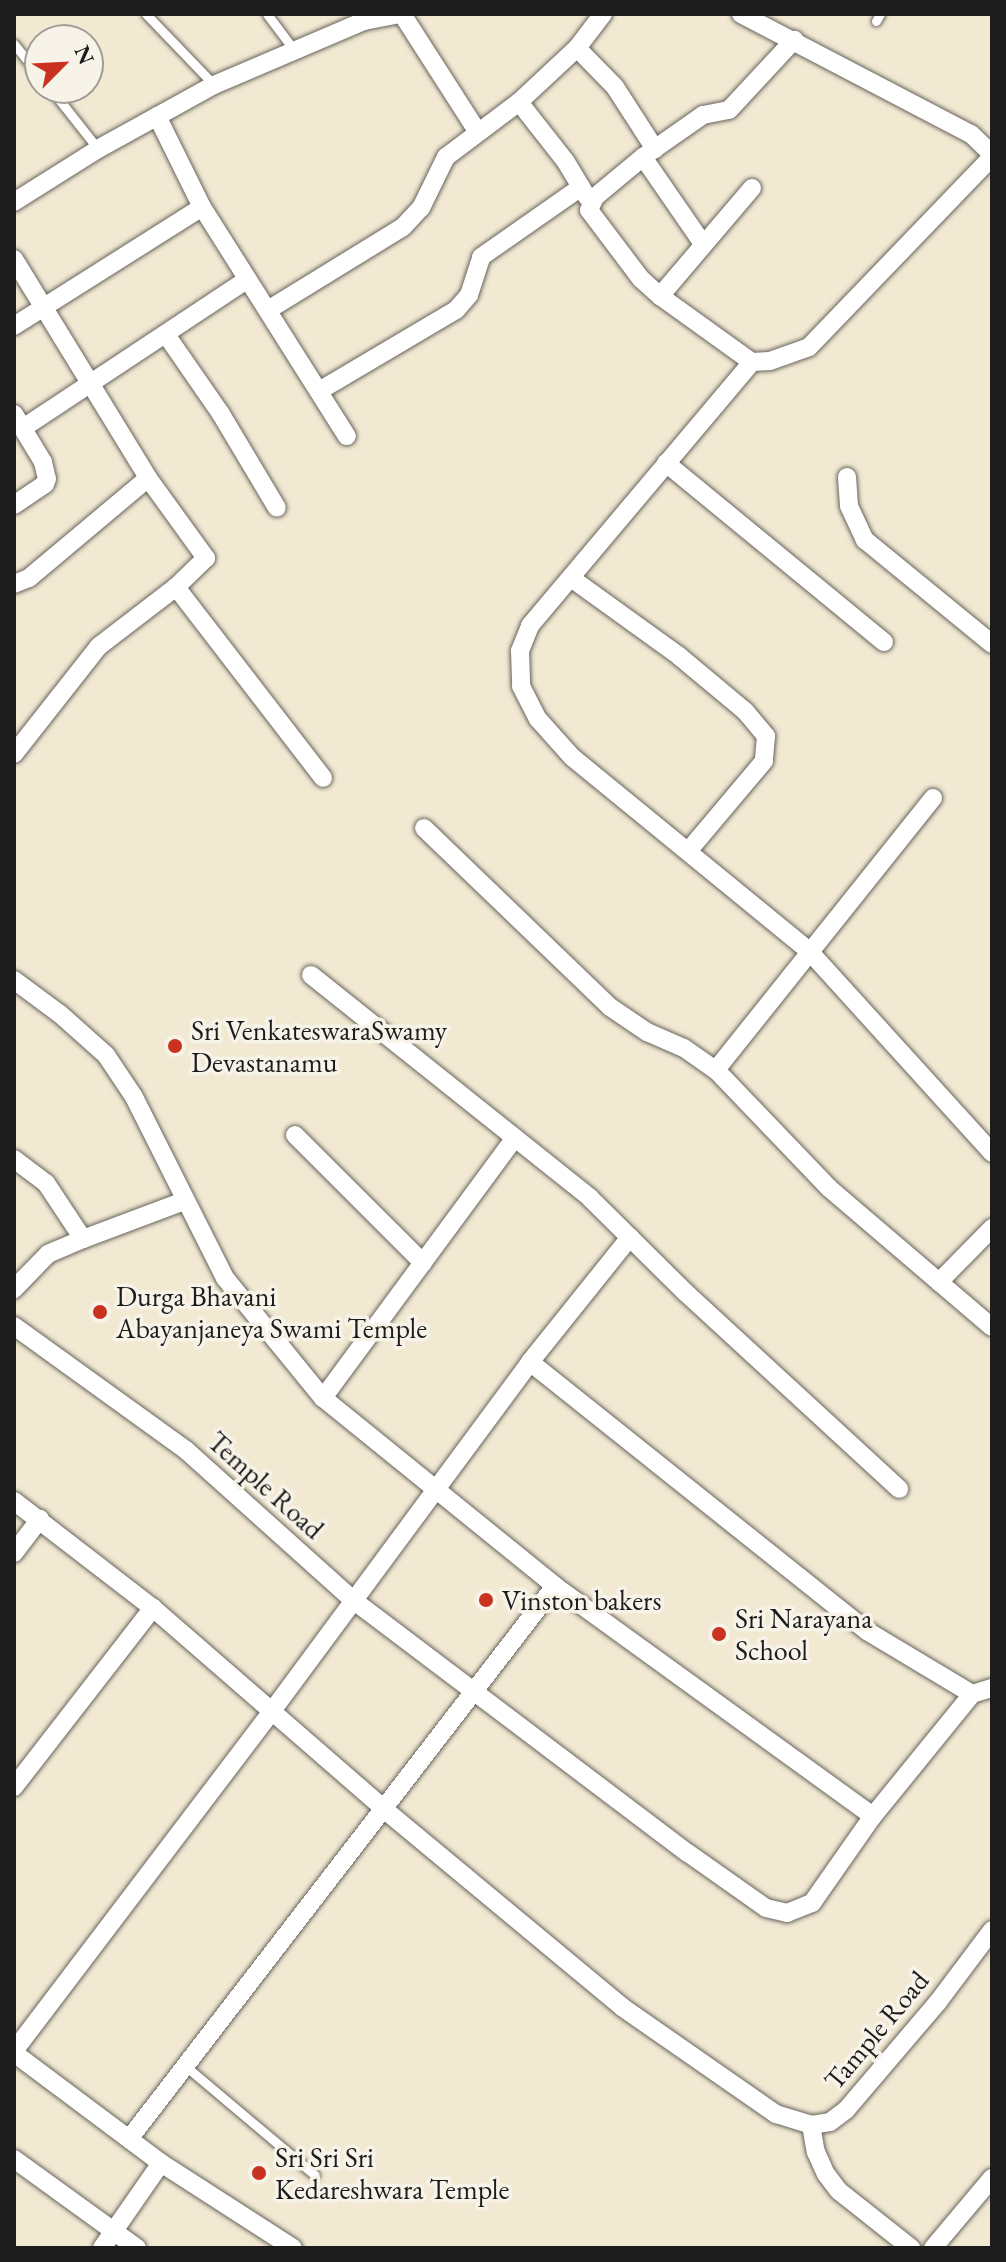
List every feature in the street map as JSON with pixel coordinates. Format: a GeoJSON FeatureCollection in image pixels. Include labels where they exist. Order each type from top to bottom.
{"type":"FeatureCollection","features":[{"type":"Feature","properties":{"kind":"street"},"geometry":{"type":"LineString","coordinates":[[14,202],[98,149],[214,85],[364,21],[401,14],[477,131]]}},
{"type":"Feature","properties":{"kind":"street"},"geometry":{"type":"LineString","coordinates":[[268,310],[403,227],[421,208],[446,157],[519,102],[577,48],[603,14]]}},
{"type":"Feature","properties":{"kind":"street"},"geometry":{"type":"LineString","coordinates":[[741,14],[971,134],[992,155],[823,336],[796,353],[752,362],[530,626],[520,651],[521,686],[538,719],[572,757],[810,952],[992,1153]]}},
{"type":"Feature","properties":{"kind":"street"},"geometry":{"type":"LineString","coordinates":[[319,391],[456,310],[469,295],[481,257],[586,194],[703,115],[729,110],[794,40]]}},
{"type":"Feature","properties":{"kind":"street"},"geometry":{"type":"LineString","coordinates":[[577,48],[615,87],[649,153],[703,244]]}},
{"type":"Feature","properties":{"kind":"street"},"geometry":{"type":"LineString","coordinates":[[519,102],[586,194],[589,210],[597,225],[641,279],[752,362]]}},
{"type":"Feature","properties":{"kind":"street"},"geometry":{"type":"LineString","coordinates":[[157,116],[202,207],[347,436]]}},
{"type":"Feature","properties":{"kind":"street"},"geometry":{"type":"LineString","coordinates":[[660,296],[752,188]]}},
{"type":"Feature","properties":{"kind":"street"},"geometry":{"type":"LineString","coordinates":[[14,326],[202,207]]}},
{"type":"Feature","properties":{"kind":"street"},"geometry":{"type":"LineString","coordinates":[[14,259],[46,306],[148,478],[206,558],[176,587],[99,646],[14,754]]}},
{"type":"Feature","properties":{"kind":"street"},"geometry":{"type":"LineString","coordinates":[[14,505],[45,484],[47,479],[43,462],[18,421],[167,336],[247,280]]}},
{"type":"Feature","properties":{"kind":"street"},"geometry":{"type":"LineString","coordinates":[[167,336],[221,414],[277,508]]}},
{"type":"Feature","properties":{"kind":"street"},"geometry":{"type":"LineString","coordinates":[[666,463],[884,642]]}},
{"type":"Feature","properties":{"kind":"street"},"geometry":{"type":"LineString","coordinates":[[847,477],[849,506],[865,540],[992,644]]}},
{"type":"Feature","properties":{"kind":"street"},"geometry":{"type":"LineString","coordinates":[[14,584],[29,578],[148,478]]}},
{"type":"Feature","properties":{"kind":"street"},"geometry":{"type":"LineString","coordinates":[[571,578],[679,656],[745,711],[766,736],[764,761],[689,850]]}},
{"type":"Feature","properties":{"kind":"street"},"geometry":{"type":"LineString","coordinates":[[176,587],[323,778]]}},
{"type":"Feature","properties":{"kind":"street"},"geometry":{"type":"LineString","coordinates":[[716,1070],[933,798]]}},
{"type":"Feature","properties":{"kind":"street"},"geometry":{"type":"LineString","coordinates":[[424,828],[610,1007],[647,1032],[684,1048],[716,1070],[829,1188],[992,1327]]}},
{"type":"Feature","properties":{"kind":"street"},"geometry":{"type":"LineString","coordinates":[[311,975],[590,1198],[899,1489]]}},
{"type":"Feature","properties":{"kind":"street"},"geometry":{"type":"LineString","coordinates":[[14,980],[60,1014],[106,1055],[134,1097],[225,1278],[323,1398],[433,1491],[555,1586],[873,1816]]}},
{"type":"Feature","properties":{"kind":"street"},"geometry":{"type":"LineString","coordinates":[[295,1135],[423,1263]]}},
{"type":"Feature","properties":{"kind":"street"},"geometry":{"type":"LineString","coordinates":[[323,1398],[515,1138]]}},
{"type":"Feature","properties":{"kind":"street"},"geometry":{"type":"LineString","coordinates":[[14,1159],[46,1183],[83,1239]]}},
{"type":"Feature","properties":{"kind":"street"},"geometry":{"type":"LineString","coordinates":[[14,1289],[48,1254],[184,1201]]}},
{"type":"Feature","properties":{"kind":"street"},"geometry":{"type":"LineString","coordinates":[[939,1282],[992,1228]]}},
{"type":"Feature","properties":{"kind":"street"},"geometry":{"type":"LineString","coordinates":[[293,2248],[161,2163],[14,2052],[530,1362],[630,1237]]}},
{"type":"Feature","properties":{"kind":"street","name":"Temple Road"},"geometry":{"type":"LineString","coordinates":[[14,1326],[187,1451],[353,1600],[766,1908],[787,1913],[812,1903],[873,1816],[972,1694]]}},
{"type":"Feature","properties":{"kind":"street"},"geometry":{"type":"LineString","coordinates":[[530,1362],[867,1631],[972,1694],[992,1688]]}},
{"type":"Feature","properties":{"kind":"street","name":"Tample Road"},"geometry":{"type":"LineString","coordinates":[[14,1501],[153,1608],[385,1810],[622,2007],[776,2114],[811,2125],[830,2122],[846,2110],[938,2002],[992,1930]]}},
{"type":"Feature","properties":{"kind":"street"},"geometry":{"type":"LineString","coordinates":[[14,1553],[40,1519]]}},
{"type":"Feature","properties":{"kind":"street"},"geometry":{"type":"LineString","coordinates":[[129,2139],[183,2064],[385,1810],[555,1586]]}},
{"type":"Feature","properties":{"kind":"street"},"geometry":{"type":"LineString","coordinates":[[14,1787],[153,1608]]}},
{"type":"Feature","properties":{"kind":"street"},"geometry":{"type":"LineString","coordinates":[[811,2125],[816,2152],[826,2174],[839,2191],[911,2248]]}},
{"type":"Feature","properties":{"kind":"street"},"geometry":{"type":"LineString","coordinates":[[14,2159],[108,2240],[137,2248]]}},
{"type":"Feature","properties":{"kind":"street"},"geometry":{"type":"LineString","coordinates":[[108,2240],[161,2163]]}},
{"type":"Feature","properties":{"kind":"street"},"geometry":{"type":"LineString","coordinates":[[933,2248],[992,2178]]}},
{"type":"Feature","properties":{"kind":"lane"},"geometry":{"type":"LineString","coordinates":[[146,14],[214,85]]}},
{"type":"Feature","properties":{"kind":"lane"},"geometry":{"type":"LineString","coordinates":[[267,14],[294,50]]}},
{"type":"Feature","properties":{"kind":"lane"},"geometry":{"type":"LineString","coordinates":[[63,104],[98,149]]}},
{"type":"Feature","properties":{"kind":"lane"},"geometry":{"type":"LineString","coordinates":[[183,2064],[315,2175]]}},
{"type":"Feature","properties":{"kind":"place","name":"Sri VenkateswaraSwamy Devastanamu"},"geometry":{"type":"Point","coordinates":[175,1046]}},
{"type":"Feature","properties":{"kind":"place","name":"Durga Bhavani Abayanjaneya Swami Temple"},"geometry":{"type":"Point","coordinates":[100,1312]}},
{"type":"Feature","properties":{"kind":"place","name":"Vinston bakers"},"geometry":{"type":"Point","coordinates":[486,1600]}},
{"type":"Feature","properties":{"kind":"place","name":"Sri Narayana School"},"geometry":{"type":"Point","coordinates":[719,1634]}},
{"type":"Feature","properties":{"kind":"place","name":"Sri Sri Sri Kedareshwara Temple"},"geometry":{"type":"Point","coordinates":[259,2173]}}]}
